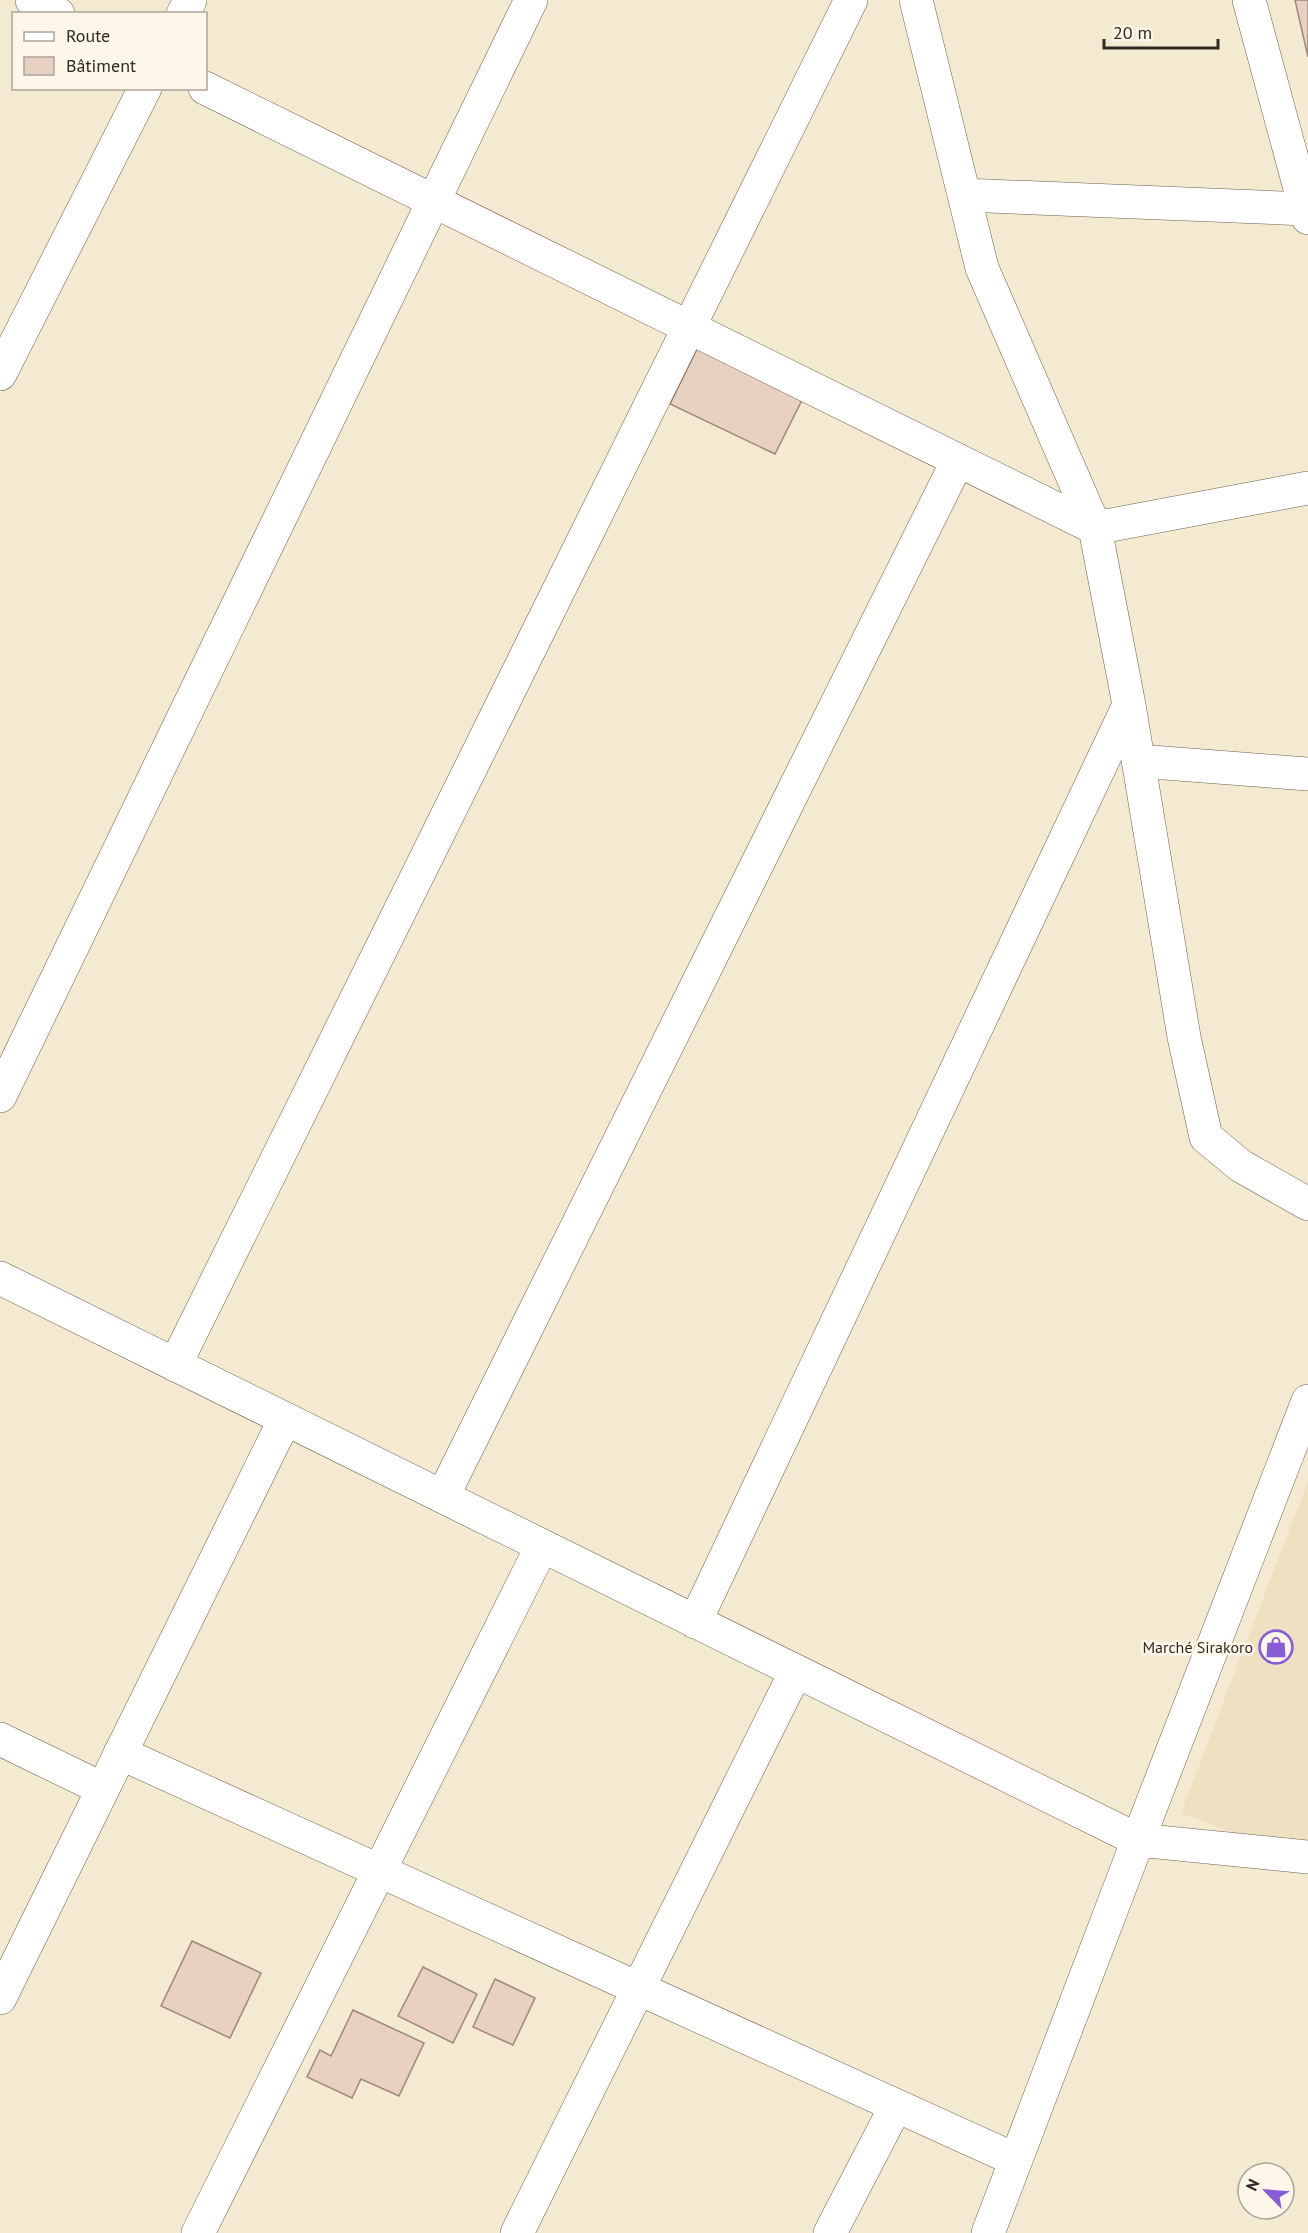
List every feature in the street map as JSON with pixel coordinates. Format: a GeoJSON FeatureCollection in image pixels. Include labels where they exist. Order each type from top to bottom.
{"type":"FeatureCollection","features":[{"type":"Feature","properties":{"kind":"street"},"geometry":{"type":"LineString","coordinates":[[33,0],[54,12]]}},
{"type":"Feature","properties":{"kind":"street"},"geometry":{"type":"LineString","coordinates":[[0,1096],[531,0]]}},
{"type":"Feature","properties":{"kind":"street"},"geometry":{"type":"LineString","coordinates":[[175,1365],[851,0]]}},
{"type":"Feature","properties":{"kind":"street"},"geometry":{"type":"LineString","coordinates":[[916,0],[982,268],[1095,528],[1129,705],[1184,1037],[1206,1137],[1241,1166],[1308,1204]]}},
{"type":"Feature","properties":{"kind":"street"},"geometry":{"type":"LineString","coordinates":[[964,195],[1307,214],[1249,0]]}},
{"type":"Feature","properties":{"kind":"street"},"geometry":{"type":"LineString","coordinates":[[207,89],[1095,528],[1308,488]]}},
{"type":"Feature","properties":{"kind":"street"},"geometry":{"type":"LineString","coordinates":[[0,374],[11,323],[144,90]]}},
{"type":"Feature","properties":{"kind":"street"},"geometry":{"type":"LineString","coordinates":[[443,1496],[958,460]]}},
{"type":"Feature","properties":{"kind":"street"},"geometry":{"type":"LineString","coordinates":[[695,1622],[1129,705]]}},
{"type":"Feature","properties":{"kind":"street"},"geometry":{"type":"LineString","coordinates":[[1138,761],[1308,774]]}},
{"type":"Feature","properties":{"kind":"street"},"geometry":{"type":"LineString","coordinates":[[0,1278],[1138,1840],[1308,1857]]}},
{"type":"Feature","properties":{"kind":"street"},"geometry":{"type":"LineString","coordinates":[[988,2233],[1308,1401]]}},
{"type":"Feature","properties":{"kind":"street"},"geometry":{"type":"LineString","coordinates":[[0,1998],[285,1419]]}},
{"type":"Feature","properties":{"kind":"street"},"geometry":{"type":"LineString","coordinates":[[198,2233],[543,1546]]}},
{"type":"Feature","properties":{"kind":"street"},"geometry":{"type":"LineString","coordinates":[[517,2233],[796,1671]]}},
{"type":"Feature","properties":{"kind":"street"},"geometry":{"type":"LineString","coordinates":[[0,1739],[103,1789]]}},
{"type":"Feature","properties":{"kind":"street"},"geometry":{"type":"LineString","coordinates":[[120,1753],[1016,2160]]}},
{"type":"Feature","properties":{"kind":"street"},"geometry":{"type":"LineString","coordinates":[[830,2233],[896,2106]]}},
{"type":"Feature","properties":{"kind":"shaded area","name":"Marché Sirakoro"},"geometry":{"type":"Polygon","coordinates":[[[1308,1481],[1308,1841],[1252,1840],[1181,1813],[1308,1481]]]}},
{"type":"Feature","properties":{"kind":"building"},"geometry":{"type":"Polygon","coordinates":[[[1295,0],[1308,0],[1308,57],[1295,0]]]}},
{"type":"Feature","properties":{"kind":"building"},"geometry":{"type":"Polygon","coordinates":[[[699,345],[803,398],[775,454],[670,404],[699,345]]]}},
{"type":"Feature","properties":{"kind":"building"},"geometry":{"type":"Polygon","coordinates":[[[192,1941],[261,1973],[230,2038],[161,2006],[192,1941]]]}},
{"type":"Feature","properties":{"kind":"building"},"geometry":{"type":"Polygon","coordinates":[[[423,1967],[477,1994],[453,2043],[398,2016],[423,1967]]]}},
{"type":"Feature","properties":{"kind":"building"},"geometry":{"type":"Polygon","coordinates":[[[495,1979],[535,1998],[513,2045],[473,2027],[495,1979]]]}},
{"type":"Feature","properties":{"kind":"building"},"geometry":{"type":"Polygon","coordinates":[[[353,2010],[424,2043],[399,2096],[361,2079],[352,2098],[307,2077],[320,2050],[331,2056],[353,2010]]]}},
{"type":"Feature","properties":{"kind":"place","name":"Marché Sirakoro"},"geometry":{"type":"Point","coordinates":[1276,1647]}}]}
